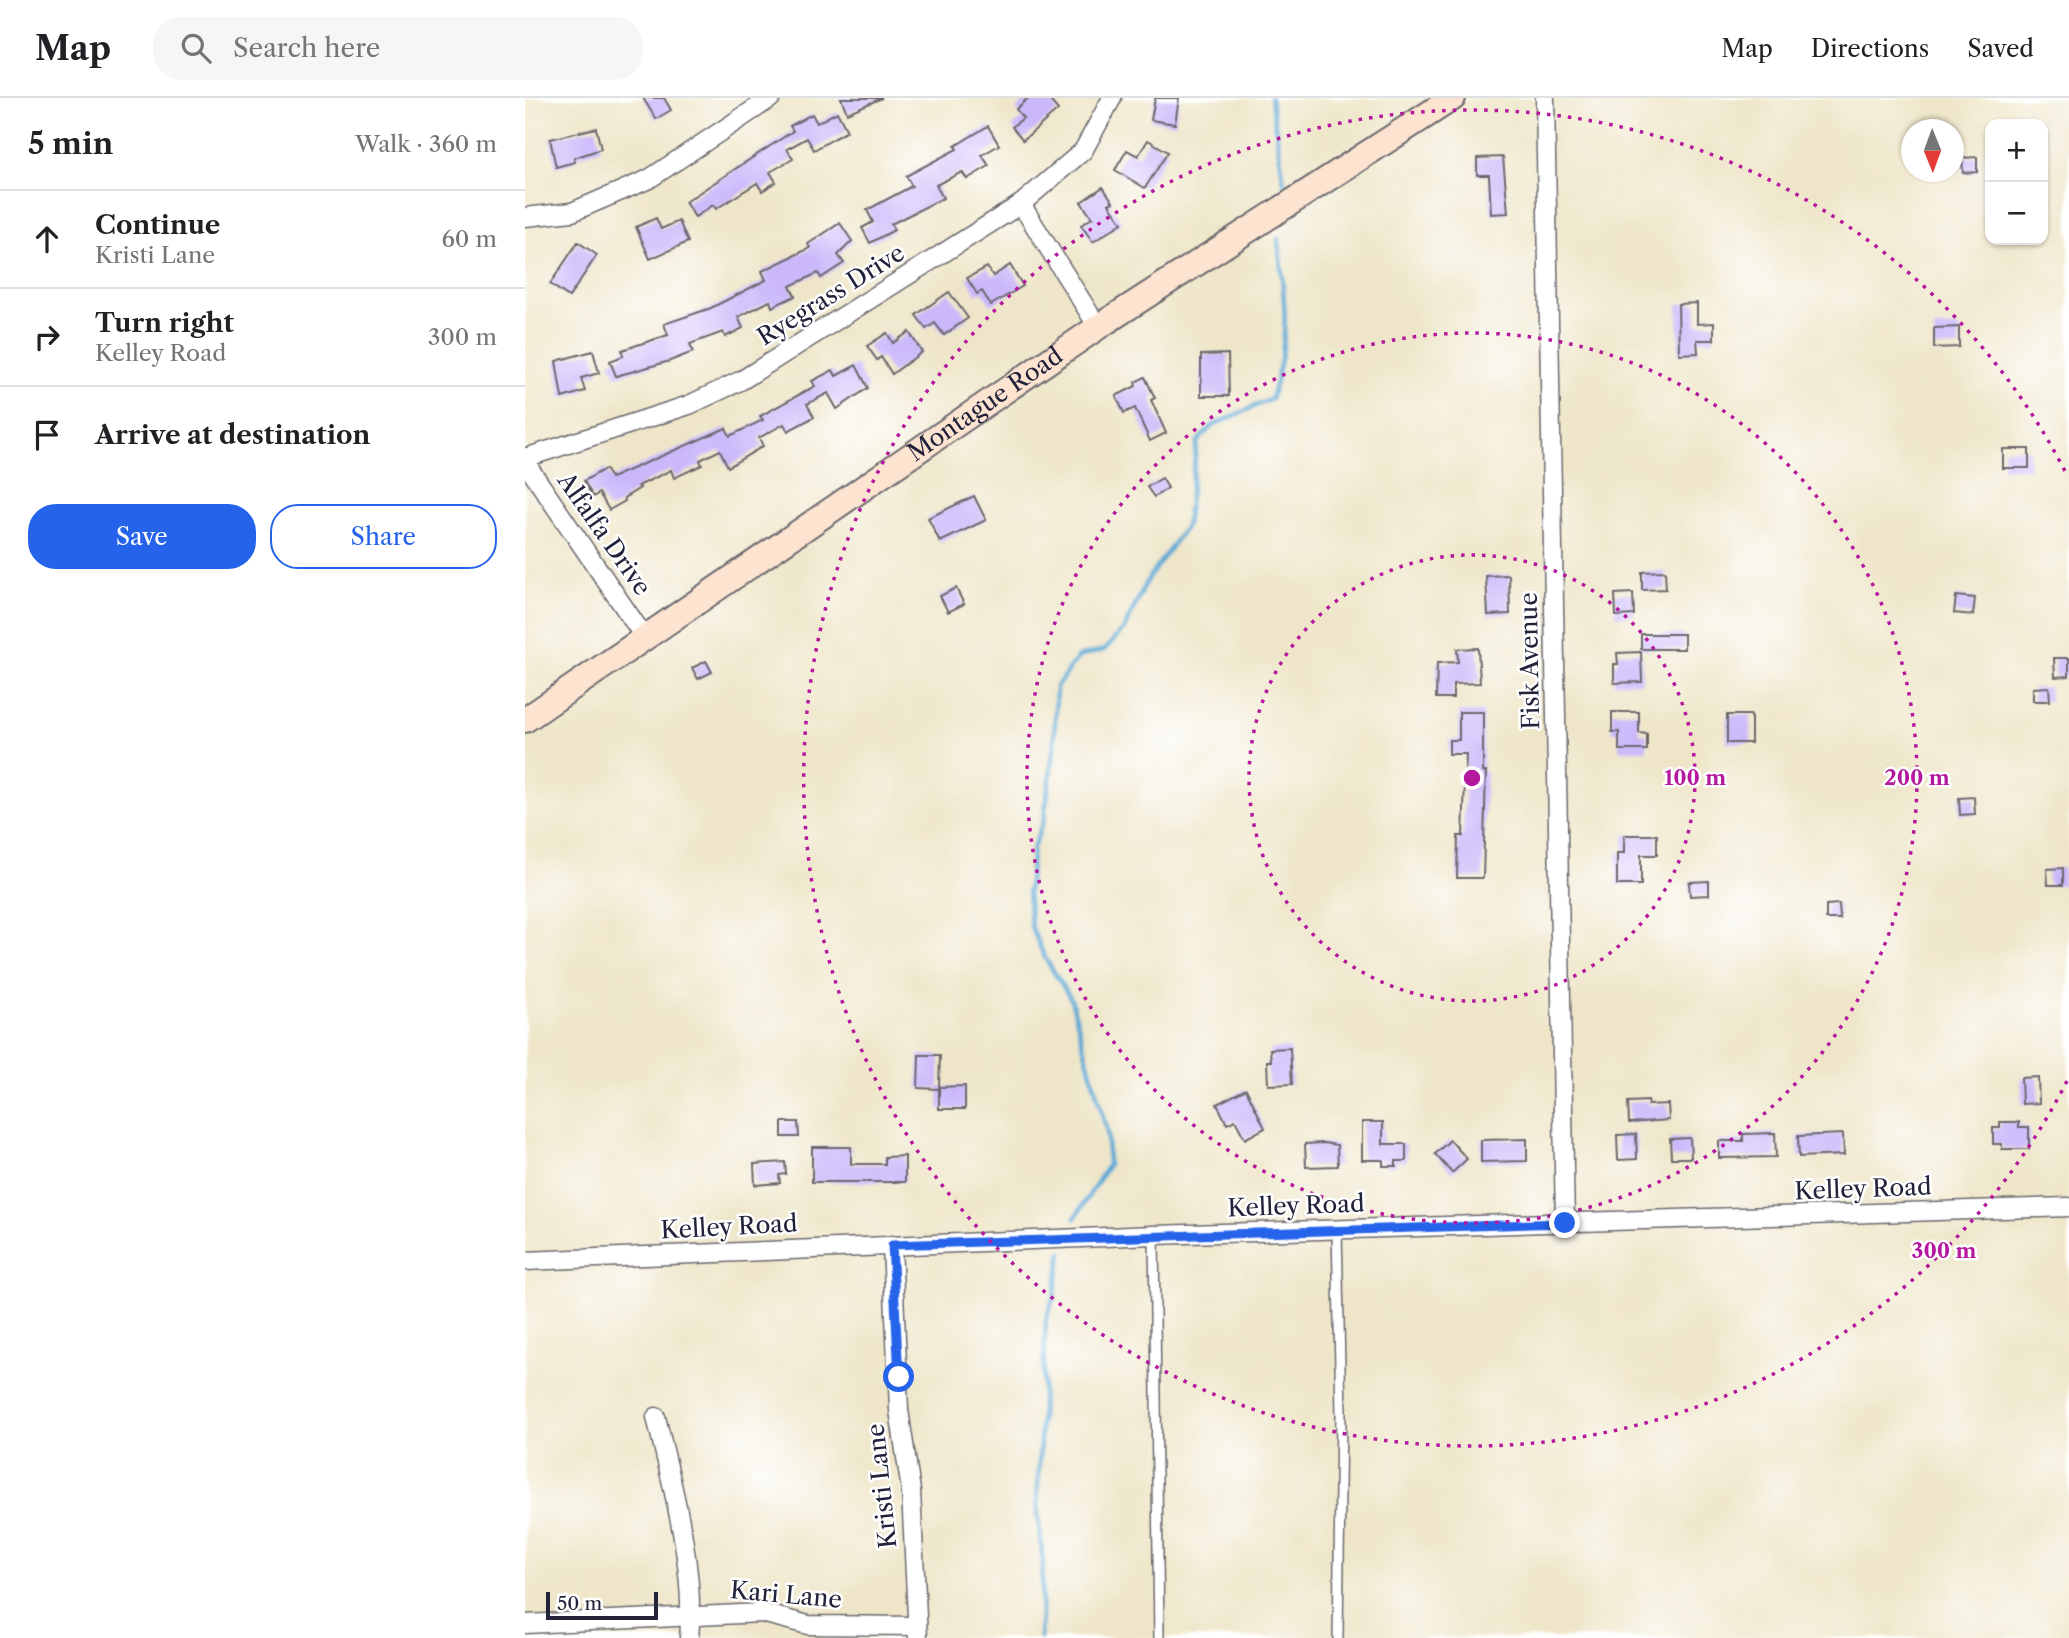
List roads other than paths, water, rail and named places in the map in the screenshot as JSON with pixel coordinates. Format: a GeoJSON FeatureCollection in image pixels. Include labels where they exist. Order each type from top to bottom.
{"type":"FeatureCollection","features":[{"type":"Feature","properties":{"kind":"main road","name":"Montague Road"},"geometry":{"type":"LineString","coordinates":[[525,720],[1098,327],[1453,98]]}},
{"type":"Feature","properties":{"kind":"street"},"geometry":{"type":"LineString","coordinates":[[525,217],[572,212],[649,179],[771,98]]}},
{"type":"Feature","properties":{"kind":"street","name":"Ryegrass Drive"},"geometry":{"type":"LineString","coordinates":[[525,458],[689,405],[742,380],[1021,204],[1083,151],[1112,98]]}},
{"type":"Feature","properties":{"kind":"street","name":"Fisk Avenue"},"geometry":{"type":"LineString","coordinates":[[1545,98],[1565,1223]]}},
{"type":"Feature","properties":{"kind":"street"},"geometry":{"type":"LineString","coordinates":[[1021,204],[1098,327]]}},
{"type":"Feature","properties":{"kind":"street","name":"Alfalfa Drive"},"geometry":{"type":"LineString","coordinates":[[525,458],[531,471],[645,638]]}},
{"type":"Feature","properties":{"kind":"street","name":"Kelley Road"},"geometry":{"type":"LineString","coordinates":[[525,1261],[1154,1235],[2069,1207]]}},
{"type":"Feature","properties":{"kind":"street","name":"Kristi Lane"},"geometry":{"type":"LineString","coordinates":[[892,1245],[899,1410],[911,1490],[917,1632]]}},
{"type":"Feature","properties":{"kind":"street"},"geometry":{"type":"LineString","coordinates":[[656,1417],[676,1500],[691,1616],[689,1638]]}},
{"type":"Feature","properties":{"kind":"street","name":"Kari Lane"},"geometry":{"type":"LineString","coordinates":[[525,1624],[762,1613],[808,1625],[917,1632]]}},
{"type":"Feature","properties":{"kind":"lane"},"geometry":{"type":"LineString","coordinates":[[1338,1230],[1341,1413],[1338,1638]]}},
{"type":"Feature","properties":{"kind":"lane"},"geometry":{"type":"LineString","coordinates":[[1154,1235],[1159,1638]]}},
{"type":"Feature","properties":{"kind":"waterway"},"geometry":{"type":"LineString","coordinates":[[1271,98],[1284,183]]}},
{"type":"Feature","properties":{"kind":"waterway"},"geometry":{"type":"LineString","coordinates":[[1075,1218],[1108,1165],[1107,1132],[1071,999],[1045,958],[1031,926],[1028,891],[1033,848],[1044,819],[1054,746],[1056,687],[1078,657],[1104,650],[1124,629],[1148,579],[1186,526],[1197,442],[1212,426],[1271,399],[1282,357],[1285,319],[1278,239]]}},
{"type":"Feature","properties":{"kind":"waterway"},"geometry":{"type":"LineString","coordinates":[[1040,1638],[1043,1563],[1037,1504],[1046,1319],[1055,1293],[1062,1252]]}}]}
